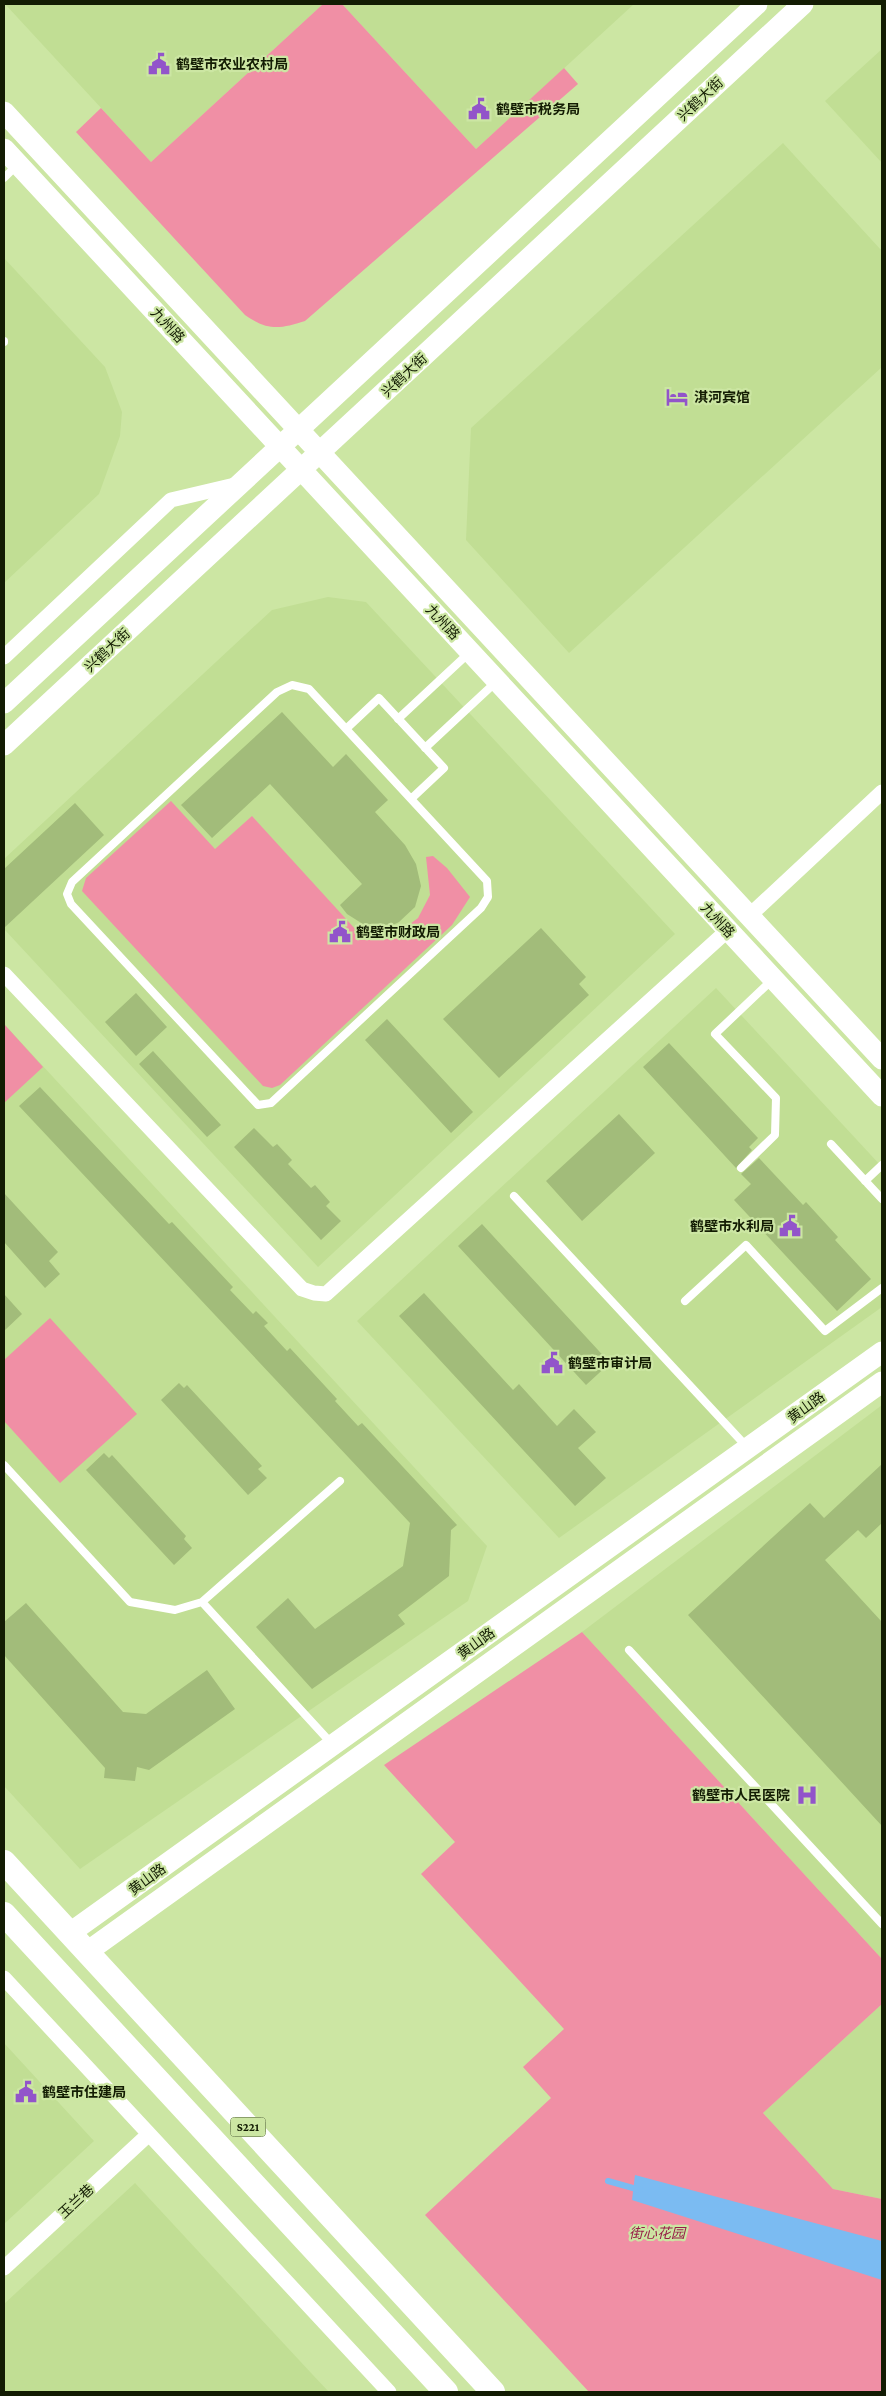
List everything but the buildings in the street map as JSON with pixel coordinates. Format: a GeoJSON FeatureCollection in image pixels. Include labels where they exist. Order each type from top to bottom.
{"type":"FeatureCollection","features":[{"type":"Feature","properties":{"kind":"main road","name":"S221"},"geometry":{"type":"LineString","coordinates":[[4,1862],[493,2392]]}},
{"type":"Feature","properties":{"kind":"main road","name":"S221"},"geometry":{"type":"LineString","coordinates":[[4,1914],[446,2392]]}},
{"type":"Feature","properties":{"kind":"street"},"geometry":{"type":"LineString","coordinates":[[4,703],[281,448],[757,4]]}},
{"type":"Feature","properties":{"kind":"street","name":"兴鹤大街"},"geometry":{"type":"LineString","coordinates":[[4,745],[803,4]]}},
{"type":"Feature","properties":{"kind":"street","name":"九州路"},"geometry":{"type":"LineString","coordinates":[[4,112],[882,1059]]}},
{"type":"Feature","properties":{"kind":"street","name":"九州路"},"geometry":{"type":"LineString","coordinates":[[4,148],[11,171],[302,470],[882,1096]]}},
{"type":"Feature","properties":{"kind":"street"},"geometry":{"type":"LineString","coordinates":[[4,657],[171,500],[243,483]]}},
{"type":"Feature","properties":{"kind":"street"},"geometry":{"type":"LineString","coordinates":[[749,916],[882,792]]}},
{"type":"Feature","properties":{"kind":"street"},"geometry":{"type":"LineString","coordinates":[[4,974],[302,1289],[326,1294],[728,930]]}},
{"type":"Feature","properties":{"kind":"street","name":"黄山路"},"geometry":{"type":"LineString","coordinates":[[70,1933],[882,1352]]}},
{"type":"Feature","properties":{"kind":"street","name":"黄山路"},"geometry":{"type":"LineString","coordinates":[[87,1952],[882,1382]]}},
{"type":"Feature","properties":{"kind":"street"},"geometry":{"type":"LineString","coordinates":[[4,1978],[389,2392]]}},
{"type":"Feature","properties":{"kind":"street","name":"玉兰巷"},"geometry":{"type":"LineString","coordinates":[[4,2268],[149,2134]]}},
{"type":"Feature","properties":{"kind":"lane"},"geometry":{"type":"LineString","coordinates":[[398,719],[470,652]]}},
{"type":"Feature","properties":{"kind":"lane"},"geometry":{"type":"LineString","coordinates":[[425,748],[497,681]]}},
{"type":"Feature","properties":{"kind":"lane"},"geometry":{"type":"LineString","coordinates":[[292,686],[309,689],[346,729],[487,881],[488,897],[481,908],[271,1103],[258,1105],[71,904],[67,894],[72,882],[278,692],[292,686]]}},
{"type":"Feature","properties":{"kind":"lane"},"geometry":{"type":"LineString","coordinates":[[346,729],[379,698],[444,768],[411,799]]}},
{"type":"Feature","properties":{"kind":"lane"},"geometry":{"type":"LineString","coordinates":[[741,1168],[775,1135],[776,1098],[715,1034],[773,979]]}},
{"type":"Feature","properties":{"kind":"lane"},"geometry":{"type":"LineString","coordinates":[[831,1144],[882,1199]]}},
{"type":"Feature","properties":{"kind":"lane"},"geometry":{"type":"LineString","coordinates":[[865,1181],[882,1166]]}},
{"type":"Feature","properties":{"kind":"lane"},"geometry":{"type":"LineString","coordinates":[[514,1196],[748,1449]]}},
{"type":"Feature","properties":{"kind":"lane"},"geometry":{"type":"LineString","coordinates":[[685,1301],[746,1245],[824,1330],[882,1288]]}},
{"type":"Feature","properties":{"kind":"lane"},"geometry":{"type":"LineString","coordinates":[[4,1465],[130,1602],[175,1610],[202,1602],[340,1481]]}},
{"type":"Feature","properties":{"kind":"lane"},"geometry":{"type":"LineString","coordinates":[[202,1602],[333,1746]]}},
{"type":"Feature","properties":{"kind":"lane"},"geometry":{"type":"LineString","coordinates":[[629,1650],[882,1924]]}},
{"type":"Feature","properties":{"kind":"shaded area","name":"鹤壁市农业农村局"},"geometry":{"type":"Polygon","coordinates":[[[5,4],[323,4],[151,162],[5,4]]]}},
{"type":"Feature","properties":{"kind":"shaded area","name":"鹤壁市税务局"},"geometry":{"type":"Polygon","coordinates":[[[342,4],[634,4],[476,149],[342,4]]]}},
{"type":"Feature","properties":{"kind":"shaded area"},"geometry":{"type":"Polygon","coordinates":[[[882,49],[882,163],[825,101],[882,49]]]}},
{"type":"Feature","properties":{"kind":"shaded area","name":"淇河宾馆"},"geometry":{"type":"Polygon","coordinates":[[[783,143],[882,251],[882,367],[569,653],[466,540],[471,428],[783,143]]]}},
{"type":"Feature","properties":{"kind":"shaded area"},"geometry":{"type":"Polygon","coordinates":[[[4,258],[105,367],[122,412],[120,436],[99,494],[4,583],[4,258]]]}},
{"type":"Feature","properties":{"kind":"shaded area","name":"鹤壁市财政局"},"geometry":{"type":"Polygon","coordinates":[[[328,597],[366,602],[675,934],[318,1267],[4,929],[4,859],[272,610],[328,597]]]}},
{"type":"Feature","properties":{"kind":"shaded area"},"geometry":{"type":"Polygon","coordinates":[[[716,988],[882,1167],[882,1307],[559,1538],[357,1321],[716,988]]]}},
{"type":"Feature","properties":{"kind":"shaded area"},"geometry":{"type":"Polygon","coordinates":[[[4,1024],[487,1546],[468,1601],[80,1869],[4,1786],[4,1024]]]}},
{"type":"Feature","properties":{"kind":"shaded area","name":"鹤壁市人民医院"},"geometry":{"type":"Polygon","coordinates":[[[882,1405],[882,1959],[582,1632],[882,1405]]]}},
{"type":"Feature","properties":{"kind":"shaded area"},"geometry":{"type":"Polygon","coordinates":[[[882,2004],[882,2199],[833,2189],[763,2113],[882,2004]]]}},
{"type":"Feature","properties":{"kind":"shaded area","name":"鹤壁市住建局"},"geometry":{"type":"Polygon","coordinates":[[[4,2043],[94,2141],[4,2224],[4,2043]]]}},
{"type":"Feature","properties":{"kind":"shaded area"},"geometry":{"type":"Polygon","coordinates":[[[135,2183],[329,2392],[4,2392],[4,2304],[135,2183]]]}},
{"type":"Feature","properties":{"kind":"green space"},"geometry":{"type":"Polygon","coordinates":[[[323,4],[342,4],[476,149],[564,68],[578,84],[305,321],[288,326],[274,327],[261,324],[245,315],[76,132],[101,108],[151,162],[323,4]]]}},
{"type":"Feature","properties":{"kind":"green space"},"geometry":{"type":"Polygon","coordinates":[[[171,801],[215,849],[252,816],[357,931],[382,936],[398,933],[418,918],[430,895],[426,857],[433,856],[447,868],[470,897],[452,925],[280,1085],[272,1088],[263,1086],[82,891],[86,878],[171,801]]]}},
{"type":"Feature","properties":{"kind":"green space"},"geometry":{"type":"Polygon","coordinates":[[[4,1024],[43,1067],[4,1103],[4,1024]]]}},
{"type":"Feature","properties":{"kind":"green space"},"geometry":{"type":"Polygon","coordinates":[[[50,1318],[137,1414],[60,1483],[4,1421],[4,1360],[50,1318]]]}},
{"type":"Feature","properties":{"kind":"green space","name":"街心花园"},"geometry":{"type":"Polygon","coordinates":[[[582,1632],[882,1959],[882,2004],[763,2113],[833,2189],[882,2199],[882,2392],[589,2392],[425,2215],[551,2098],[523,2067],[564,2029],[421,1874],[455,1842],[384,1765],[582,1632]]]}},
{"type":"Feature","properties":{"kind":"water"},"geometry":{"type":"Polygon","coordinates":[[[635,2175],[882,2241],[882,2280],[632,2200],[635,2175]]]}},
{"type":"Feature","properties":{"kind":"waterway"},"geometry":{"type":"LineString","coordinates":[[608,2181],[640,2190]]}},
{"type":"Feature","properties":{"kind":"place","name":"鹤壁市农业农村局"},"geometry":{"type":"Point","coordinates":[159,64]}},
{"type":"Feature","properties":{"kind":"place","name":"鹤壁市税务局"},"geometry":{"type":"Point","coordinates":[479,109]}},
{"type":"Feature","properties":{"kind":"place","name":"淇河宾馆"},"geometry":{"type":"Point","coordinates":[677,397]}},
{"type":"Feature","properties":{"kind":"place","name":"鹤壁市财政局"},"geometry":{"type":"Point","coordinates":[340,932]}},
{"type":"Feature","properties":{"kind":"place","name":"鹤壁市水利局"},"geometry":{"type":"Point","coordinates":[790,1226]}},
{"type":"Feature","properties":{"kind":"place","name":"鹤壁市审计局"},"geometry":{"type":"Point","coordinates":[552,1363]}},
{"type":"Feature","properties":{"kind":"place","name":"鹤壁市人民医院"},"geometry":{"type":"Point","coordinates":[807,1795]}},
{"type":"Feature","properties":{"kind":"place","name":"鹤壁市住建局"},"geometry":{"type":"Point","coordinates":[26,2092]}}]}
